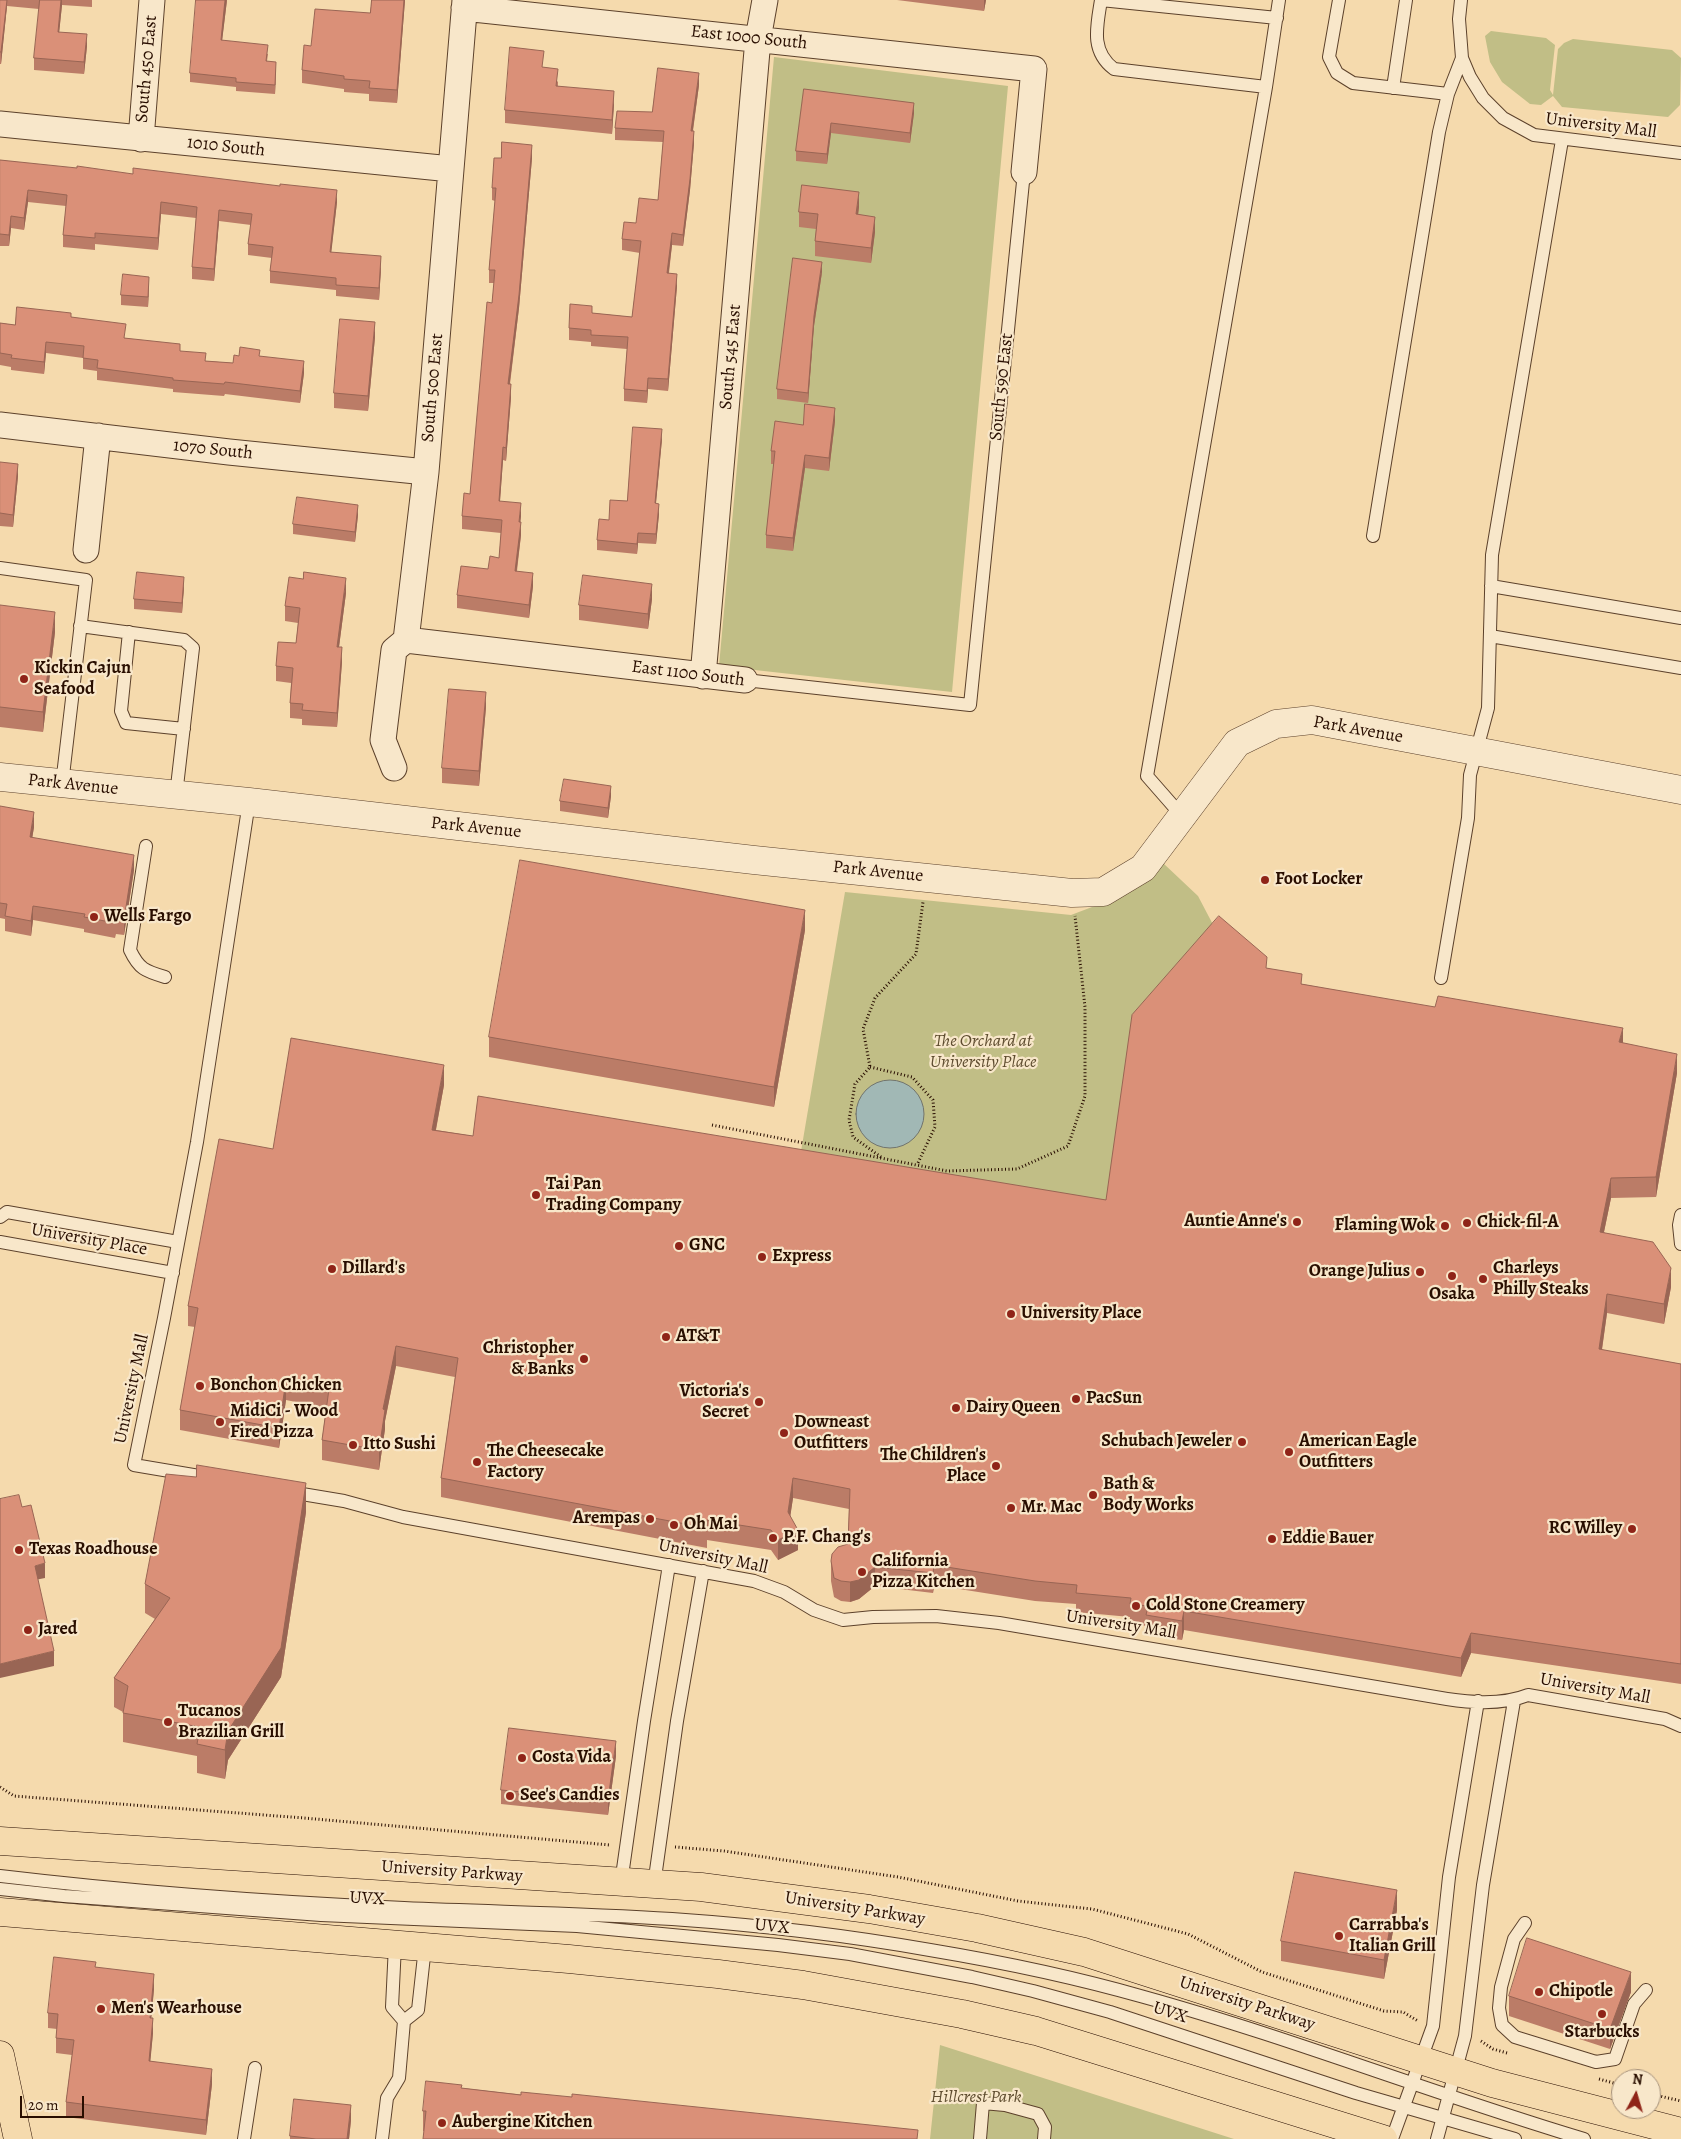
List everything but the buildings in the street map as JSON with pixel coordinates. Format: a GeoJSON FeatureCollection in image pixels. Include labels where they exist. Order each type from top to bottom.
{"type":"FeatureCollection","features":[{"type":"Feature","properties":{"kind":"main road","name":"University Parkway"},"geometry":{"type":"LineString","coordinates":[[0,1841],[702,1887],[869,1910],[977,1928],[1084,1952],[1452,2084],[1492,2083],[1681,2132]]}},
{"type":"Feature","properties":{"kind":"main road"},"geometry":{"type":"LineString","coordinates":[[0,1912],[569,1959],[718,1974],[803,1985],[962,2014],[1036,2031],[1382,2139]]}},
{"type":"Feature","properties":{"kind":"main road"},"geometry":{"type":"LineString","coordinates":[[0,2056],[18,2139]]}},
{"type":"Feature","properties":{"kind":"street","name":"South 450 East"},"geometry":{"type":"LineString","coordinates":[[141,138],[152,0]]}},
{"type":"Feature","properties":{"kind":"street","name":"South 545 East"},"geometry":{"type":"LineString","coordinates":[[703,676],[758,39],[765,0]]}},
{"type":"Feature","properties":{"kind":"street","name":"East 1000 South"},"geometry":{"type":"LineString","coordinates":[[464,4],[758,39],[1034,68]]}},
{"type":"Feature","properties":{"kind":"street","name":"South 500 East"},"geometry":{"type":"LineString","coordinates":[[394,768],[383,740],[394,650],[406,640],[426,472],[464,4]]}},
{"type":"Feature","properties":{"kind":"street","name":"South 590 East"},"geometry":{"type":"LineString","coordinates":[[1024,172],[1034,68]]}},
{"type":"Feature","properties":{"kind":"street","name":"1010 South"},"geometry":{"type":"LineString","coordinates":[[0,124],[451,169]]}},
{"type":"Feature","properties":{"kind":"street","name":"1070 South"},"geometry":{"type":"LineString","coordinates":[[0,425],[228,452],[426,472]]}},
{"type":"Feature","properties":{"kind":"street"},"geometry":{"type":"LineString","coordinates":[[86,550],[98,436]]}},
{"type":"Feature","properties":{"kind":"street","name":"East 1100 South"},"geometry":{"type":"LineString","coordinates":[[406,640],[745,680]]}},
{"type":"Feature","properties":{"kind":"street","name":"Park Avenue"},"geometry":{"type":"LineString","coordinates":[[0,777],[249,802],[1072,893],[1103,892],[1143,868],[1237,742],[1276,724],[1312,720],[1476,753],[1681,790]]}},
{"type":"Feature","properties":{"kind":"lane"},"geometry":{"type":"LineString","coordinates":[[1266,87],[1114,69],[1104,61],[1098,48],[1097,30],[1101,0],[1277,18]]}},
{"type":"Feature","properties":{"kind":"lane"},"geometry":{"type":"LineString","coordinates":[[1182,816],[1147,776],[1266,87],[1279,0]]}},
{"type":"Feature","properties":{"kind":"lane"},"geometry":{"type":"LineString","coordinates":[[1339,0],[1329,57],[1336,73],[1353,83],[1448,94]]}},
{"type":"Feature","properties":{"kind":"lane"},"geometry":{"type":"LineString","coordinates":[[1393,88],[1406,0]]}},
{"type":"Feature","properties":{"kind":"lane","name":"University Mall"},"geometry":{"type":"LineString","coordinates":[[1461,0],[1462,58],[1470,77],[1483,98],[1503,118],[1534,135],[1562,140],[1681,153]]}},
{"type":"Feature","properties":{"kind":"lane"},"geometry":{"type":"LineString","coordinates":[[1373,536],[1439,132],[1448,94],[1462,58]]}},
{"type":"Feature","properties":{"kind":"lane"},"geometry":{"type":"LineString","coordinates":[[1441,978],[1468,818],[1470,775],[1488,708],[1492,554],[1562,140]]}},
{"type":"Feature","properties":{"kind":"lane","name":"South 590 East"},"geometry":{"type":"LineString","coordinates":[[970,705],[1024,172]]}},
{"type":"Feature","properties":{"kind":"lane"},"geometry":{"type":"LineString","coordinates":[[0,568],[86,580],[62,784]]}},
{"type":"Feature","properties":{"kind":"lane"},"geometry":{"type":"LineString","coordinates":[[1491,586],[1681,618]]}},
{"type":"Feature","properties":{"kind":"lane"},"geometry":{"type":"LineString","coordinates":[[80,626],[184,640],[193,648],[176,795]]}},
{"type":"Feature","properties":{"kind":"lane"},"geometry":{"type":"LineString","coordinates":[[129,632],[121,711],[126,723],[184,729]]}},
{"type":"Feature","properties":{"kind":"lane"},"geometry":{"type":"LineString","coordinates":[[1490,636],[1681,668]]}},
{"type":"Feature","properties":{"kind":"lane","name":"East 1100 South"},"geometry":{"type":"LineString","coordinates":[[745,680],[970,705]]}},
{"type":"Feature","properties":{"kind":"lane"},"geometry":{"type":"LineString","coordinates":[[173,1273],[197,1142],[249,802]]}},
{"type":"Feature","properties":{"kind":"lane"},"geometry":{"type":"LineString","coordinates":[[146,846],[130,950],[136,962],[146,972],[165,977]]}},
{"type":"Feature","properties":{"kind":"lane"},"geometry":{"type":"LineString","coordinates":[[0,1217],[7,1212],[178,1242]]}},
{"type":"Feature","properties":{"kind":"lane"},"geometry":{"type":"LineString","coordinates":[[1681,1215],[1679,1225],[1681,1244]]}},
{"type":"Feature","properties":{"kind":"lane","name":"University Place"},"geometry":{"type":"LineString","coordinates":[[0,1242],[173,1273]]}},
{"type":"Feature","properties":{"kind":"lane","name":"University Mall"},"geometry":{"type":"LineString","coordinates":[[173,1273],[134,1465],[220,1480]]}},
{"type":"Feature","properties":{"kind":"lane","name":"University Mall"},"geometry":{"type":"LineString","coordinates":[[277,1490],[344,1501],[403,1517],[754,1581],[784,1592],[814,1610],[843,1620],[873,1617],[936,1616],[999,1623],[1447,1699],[1514,1701],[1528,1696],[1665,1719],[1681,1726]]}},
{"type":"Feature","properties":{"kind":"lane"},"geometry":{"type":"LineString","coordinates":[[621,1883],[669,1565]]}},
{"type":"Feature","properties":{"kind":"lane"},"geometry":{"type":"LineString","coordinates":[[654,1885],[677,1722],[703,1571]]}},
{"type":"Feature","properties":{"kind":"lane"},"geometry":{"type":"LineString","coordinates":[[1392,2139],[1433,2026],[1449,1877],[1478,1701]]}},
{"type":"Feature","properties":{"kind":"lane"},"geometry":{"type":"LineString","coordinates":[[1437,2139],[1465,2036],[1483,1885],[1514,1701]]}},
{"type":"Feature","properties":{"kind":"lane"},"geometry":{"type":"LineString","coordinates":[[0,1876],[110,1888],[312,1903],[670,1919],[788,1930],[916,1948],[1036,1970],[1144,1996],[1264,2034],[1416,2072]]}},
{"type":"Feature","properties":{"kind":"lane","name":"UVX"},"geometry":{"type":"LineString","coordinates":[[0,1889],[64,1896],[321,1915],[577,1926],[768,1944],[850,1954],[1033,1990],[1119,2015],[1442,2119],[1515,2139]]}},
{"type":"Feature","properties":{"kind":"lane"},"geometry":{"type":"LineString","coordinates":[[1525,1922],[1514,1939],[1501,1987],[1499,2008],[1502,2025],[1516,2037],[1596,2062],[1615,2059],[1634,2004],[1646,1990]]}},
{"type":"Feature","properties":{"kind":"lane"},"geometry":{"type":"LineString","coordinates":[[395,1945],[392,2007],[404,2021]]}},
{"type":"Feature","properties":{"kind":"lane"},"geometry":{"type":"LineString","coordinates":[[382,2139],[386,2098],[398,2078],[404,2021],[418,2010],[425,1948]]}},
{"type":"Feature","properties":{"kind":"lane"},"geometry":{"type":"LineString","coordinates":[[244,2139],[254,2068]]}},
{"type":"Feature","properties":{"kind":"lane"},"geometry":{"type":"LineString","coordinates":[[1452,2084],[1584,2139]]}},
{"type":"Feature","properties":{"kind":"lane"},"geometry":{"type":"LineString","coordinates":[[980,2139],[983,2103],[1005,2105],[1038,2114],[1045,2127],[1044,2139]]}},
{"type":"Feature","properties":{"kind":"path"},"geometry":{"type":"LineString","coordinates":[[870,1067],[862,1029],[875,998],[916,954],[925,877]]}},
{"type":"Feature","properties":{"kind":"path"},"geometry":{"type":"LineString","coordinates":[[712,1125],[947,1171],[1017,1169],[1068,1146],[1085,1096],[1085,1007],[1072,893]]}},
{"type":"Feature","properties":{"kind":"path"},"geometry":{"type":"LineString","coordinates":[[870,1067],[855,1084],[849,1120],[853,1138],[884,1159]]}},
{"type":"Feature","properties":{"kind":"path"},"geometry":{"type":"LineString","coordinates":[[870,1067],[912,1077],[933,1100],[935,1127],[917,1165]]}},
{"type":"Feature","properties":{"kind":"path"},"geometry":{"type":"LineString","coordinates":[[0,1787],[14,1796],[304,1818],[608,1845]]}},
{"type":"Feature","properties":{"kind":"path"},"geometry":{"type":"LineString","coordinates":[[678,1847],[724,1851],[898,1877],[1018,1902],[1092,1909],[1188,1934],[1262,1972],[1384,2011],[1403,2012],[1408,2017]]}},
{"type":"Feature","properties":{"kind":"path"},"geometry":{"type":"LineString","coordinates":[[1661,2096],[1681,2101]]}},
{"type":"Feature","properties":{"kind":"green space"},"geometry":{"type":"Polygon","coordinates":[[[1491,31],[1546,38],[1555,45],[1550,90],[1553,95],[1558,49],[1564,43],[1573,39],[1672,50],[1681,58],[1680,105],[1668,117],[1562,107],[1553,96],[1541,105],[1530,104],[1502,82],[1490,62],[1485,36],[1491,31]]]}},
{"type":"Feature","properties":{"kind":"green space"},"geometry":{"type":"Polygon","coordinates":[[[774,57],[1008,86],[952,692],[719,666],[774,57]]]}},
{"type":"Feature","properties":{"kind":"green space","name":"The Orchard at University Place"},"geometry":{"type":"Polygon","coordinates":[[[1163,863],[1198,896],[1219,936],[1106,1220],[798,1169],[845,892],[1071,915],[1121,896],[1163,863]]]}},
{"type":"Feature","properties":{"kind":"green space","name":"Hillcrest Park"},"geometry":{"type":"Polygon","coordinates":[[[940,2045],[1234,2139],[930,2139],[940,2045]]]}},
{"type":"Feature","properties":{"kind":"water"},"geometry":{"type":"Polygon","coordinates":[[[890,1080],[903,1083],[914,1090],[921,1101],[924,1114],[921,1127],[914,1138],[903,1145],[890,1148],[877,1145],[866,1138],[859,1127],[856,1114],[859,1101],[866,1090],[877,1083],[890,1080]]]}},
{"type":"Feature","properties":{"kind":"place","name":"Kickin Cajun Seafood"},"geometry":{"type":"Point","coordinates":[24,679]}},
{"type":"Feature","properties":{"kind":"place","name":"Foot Locker"},"geometry":{"type":"Point","coordinates":[1265,880]}},
{"type":"Feature","properties":{"kind":"place","name":"Wells Fargo"},"geometry":{"type":"Point","coordinates":[94,917]}},
{"type":"Feature","properties":{"kind":"place","name":"Tai Pan Trading Company"},"geometry":{"type":"Point","coordinates":[536,1195]}},
{"type":"Feature","properties":{"kind":"place","name":"Auntie Anne's"},"geometry":{"type":"Point","coordinates":[1297,1222]}},
{"type":"Feature","properties":{"kind":"place","name":"Chick-fil-A"},"geometry":{"type":"Point","coordinates":[1467,1223]}},
{"type":"Feature","properties":{"kind":"place","name":"Flaming Wok"},"geometry":{"type":"Point","coordinates":[1445,1226]}},
{"type":"Feature","properties":{"kind":"place","name":"GNC"},"geometry":{"type":"Point","coordinates":[679,1246]}},
{"type":"Feature","properties":{"kind":"place","name":"Express"},"geometry":{"type":"Point","coordinates":[762,1257]}},
{"type":"Feature","properties":{"kind":"place","name":"Dillard's"},"geometry":{"type":"Point","coordinates":[332,1269]}},
{"type":"Feature","properties":{"kind":"place","name":"Orange Julius"},"geometry":{"type":"Point","coordinates":[1420,1272]}},
{"type":"Feature","properties":{"kind":"place","name":"Osaka"},"geometry":{"type":"Point","coordinates":[1452,1276]}},
{"type":"Feature","properties":{"kind":"place","name":"Charleys Philly Steaks"},"geometry":{"type":"Point","coordinates":[1483,1279]}},
{"type":"Feature","properties":{"kind":"place","name":"University Place"},"geometry":{"type":"Point","coordinates":[1011,1314]}},
{"type":"Feature","properties":{"kind":"place","name":"AT&T"},"geometry":{"type":"Point","coordinates":[666,1337]}},
{"type":"Feature","properties":{"kind":"place","name":"Christopher & Banks"},"geometry":{"type":"Point","coordinates":[584,1359]}},
{"type":"Feature","properties":{"kind":"place","name":"Bonchon Chicken"},"geometry":{"type":"Point","coordinates":[200,1386]}},
{"type":"Feature","properties":{"kind":"place","name":"PacSun"},"geometry":{"type":"Point","coordinates":[1076,1399]}},
{"type":"Feature","properties":{"kind":"place","name":"Victoria's Secret"},"geometry":{"type":"Point","coordinates":[759,1402]}},
{"type":"Feature","properties":{"kind":"place","name":"Dairy Queen"},"geometry":{"type":"Point","coordinates":[956,1408]}},
{"type":"Feature","properties":{"kind":"place","name":"MidiCi - Wood Fired Pizza"},"geometry":{"type":"Point","coordinates":[220,1422]}},
{"type":"Feature","properties":{"kind":"place","name":"Downeast Outfitters"},"geometry":{"type":"Point","coordinates":[784,1433]}},
{"type":"Feature","properties":{"kind":"place","name":"Schubach Jeweler"},"geometry":{"type":"Point","coordinates":[1242,1442]}},
{"type":"Feature","properties":{"kind":"place","name":"Itto Sushi"},"geometry":{"type":"Point","coordinates":[353,1445]}},
{"type":"Feature","properties":{"kind":"place","name":"American Eagle Outfitters"},"geometry":{"type":"Point","coordinates":[1289,1452]}},
{"type":"Feature","properties":{"kind":"place","name":"The Cheesecake Factory"},"geometry":{"type":"Point","coordinates":[477,1462]}},
{"type":"Feature","properties":{"kind":"place","name":"The Children's Place"},"geometry":{"type":"Point","coordinates":[996,1466]}},
{"type":"Feature","properties":{"kind":"place","name":"Bath & Body Works"},"geometry":{"type":"Point","coordinates":[1093,1495]}},
{"type":"Feature","properties":{"kind":"place","name":"Mr. Mac"},"geometry":{"type":"Point","coordinates":[1011,1508]}},
{"type":"Feature","properties":{"kind":"place","name":"Arempas"},"geometry":{"type":"Point","coordinates":[650,1519]}},
{"type":"Feature","properties":{"kind":"place","name":"Oh Mai"},"geometry":{"type":"Point","coordinates":[674,1525]}},
{"type":"Feature","properties":{"kind":"place","name":"RC Willey"},"geometry":{"type":"Point","coordinates":[1632,1529]}},
{"type":"Feature","properties":{"kind":"place","name":"P.F. Chang's"},"geometry":{"type":"Point","coordinates":[773,1538]}},
{"type":"Feature","properties":{"kind":"place","name":"Eddie Bauer"},"geometry":{"type":"Point","coordinates":[1272,1539]}},
{"type":"Feature","properties":{"kind":"place","name":"Texas Roadhouse"},"geometry":{"type":"Point","coordinates":[19,1550]}},
{"type":"Feature","properties":{"kind":"place","name":"California Pizza Kitchen"},"geometry":{"type":"Point","coordinates":[862,1572]}},
{"type":"Feature","properties":{"kind":"place","name":"Cold Stone Creamery"},"geometry":{"type":"Point","coordinates":[1136,1606]}},
{"type":"Feature","properties":{"kind":"place","name":"Jared"},"geometry":{"type":"Point","coordinates":[28,1630]}},
{"type":"Feature","properties":{"kind":"place","name":"Tucanos Brazilian Grill"},"geometry":{"type":"Point","coordinates":[168,1722]}},
{"type":"Feature","properties":{"kind":"place","name":"Costa Vida"},"geometry":{"type":"Point","coordinates":[522,1758]}},
{"type":"Feature","properties":{"kind":"place","name":"See's Candies"},"geometry":{"type":"Point","coordinates":[510,1796]}},
{"type":"Feature","properties":{"kind":"place","name":"Carrabba's Italian Grill"},"geometry":{"type":"Point","coordinates":[1339,1936]}},
{"type":"Feature","properties":{"kind":"place","name":"Chipotle"},"geometry":{"type":"Point","coordinates":[1539,1992]}},
{"type":"Feature","properties":{"kind":"place","name":"Men's Wearhouse"},"geometry":{"type":"Point","coordinates":[101,2009]}},
{"type":"Feature","properties":{"kind":"place","name":"Starbucks"},"geometry":{"type":"Point","coordinates":[1602,2014]}},
{"type":"Feature","properties":{"kind":"place","name":"Aubergine Kitchen"},"geometry":{"type":"Point","coordinates":[442,2123]}}]}
